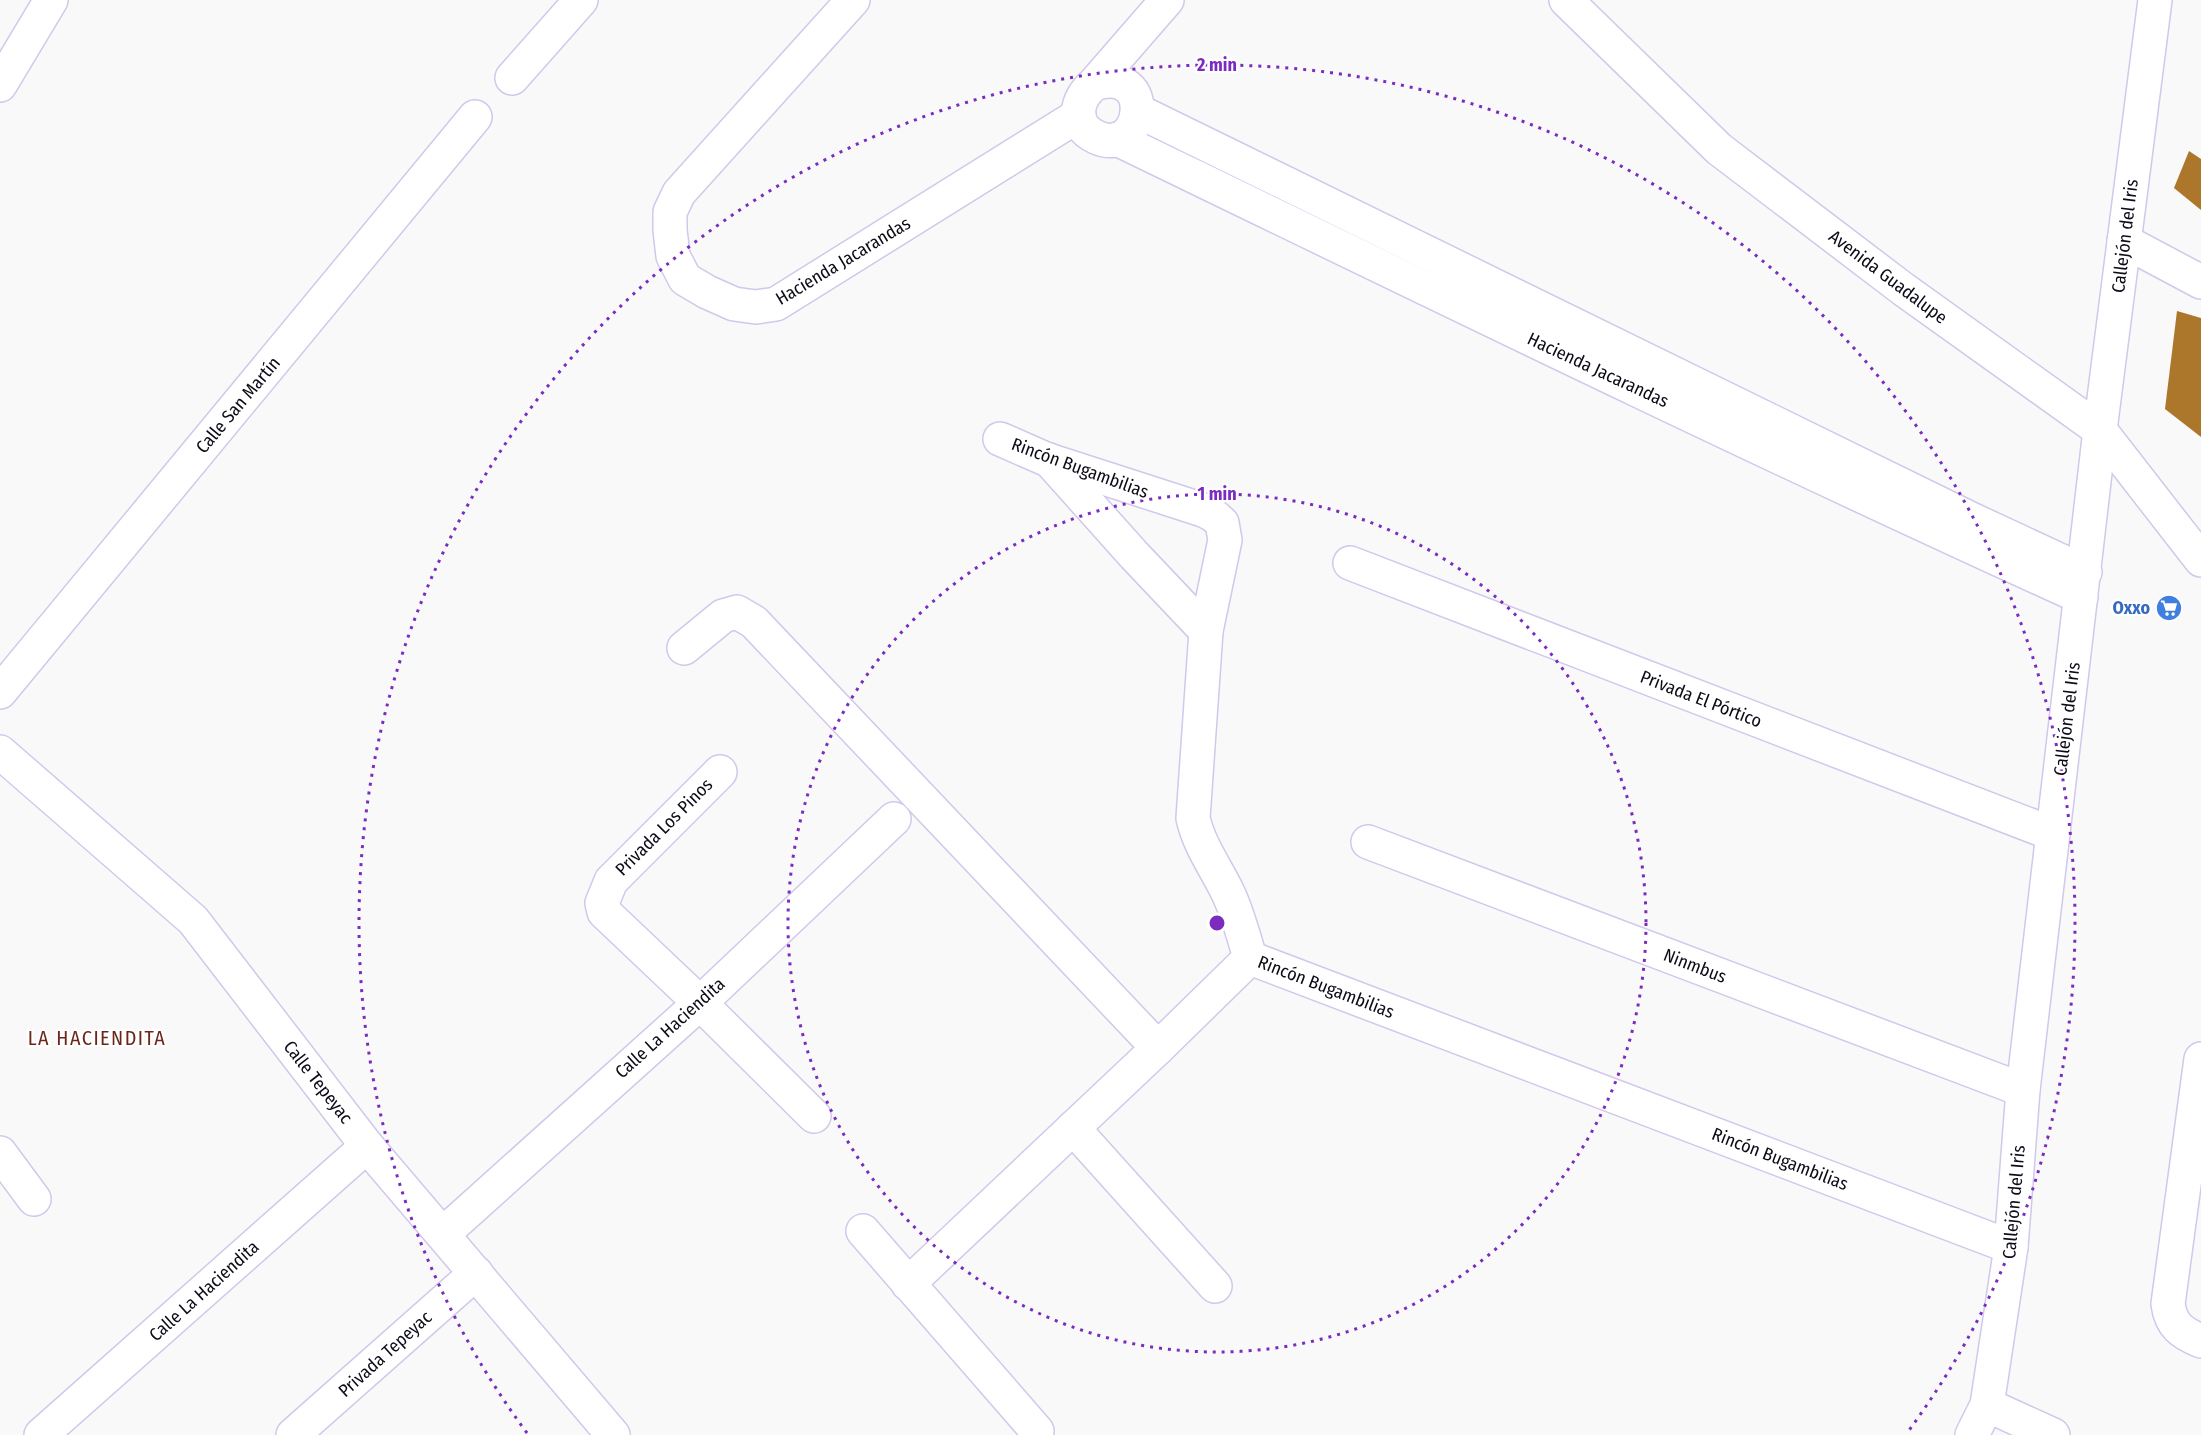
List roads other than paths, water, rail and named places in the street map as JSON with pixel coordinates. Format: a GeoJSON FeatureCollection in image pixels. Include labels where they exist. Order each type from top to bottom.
{"type":"FeatureCollection","features":[{"type":"Feature","properties":{"kind":"street"},"geometry":{"type":"LineString","coordinates":[[0,85],[51,0]]}},
{"type":"Feature","properties":{"kind":"street"},"geometry":{"type":"LineString","coordinates":[[512,78],[581,0]]}},
{"type":"Feature","properties":{"kind":"street","name":"Hacienda Jacarandas"},"geometry":{"type":"LineString","coordinates":[[853,0],[679,193],[670,212],[673,256],[685,279],[707,292],[734,304],[756,307],[776,304],[1079,115]]}},
{"type":"Feature","properties":{"kind":"street"},"geometry":{"type":"LineString","coordinates":[[1094,84],[1104,81],[1124,84],[1137,100],[1136,123],[1128,133],[1117,139],[1097,138],[1082,124],[1079,103],[1085,92],[1167,0]]}},
{"type":"Feature","properties":{"kind":"street","name":"Avenida Guadalupe"},"geometry":{"type":"LineString","coordinates":[[1566,0],[1719,149],[1902,289],[2100,430],[2201,560]]}},
{"type":"Feature","properties":{"kind":"street","name":"Callejón del Iris"},"geometry":{"type":"LineString","coordinates":[[1972,1435],[1988,1405],[2011,1246],[2023,1090],[2100,430],[2155,0]]}},
{"type":"Feature","properties":{"kind":"street","name":"Hacienda Jacarandas"},"geometry":{"type":"LineString","coordinates":[[1138,111],[1412,246],[1967,531]]}},
{"type":"Feature","properties":{"kind":"street","name":"Calle San Martín"},"geometry":{"type":"LineString","coordinates":[[0,692],[475,117]]}},
{"type":"Feature","properties":{"kind":"street","name":"Hacienda Jacarandas"},"geometry":{"type":"LineString","coordinates":[[1117,139],[1400,276],[2083,585]]}},
{"type":"Feature","properties":{"kind":"street"},"geometry":{"type":"LineString","coordinates":[[2124,241],[2201,282]]}},
{"type":"Feature","properties":{"kind":"street"},"geometry":{"type":"LineString","coordinates":[[1400,276],[1412,246]]}},
{"type":"Feature","properties":{"kind":"street","name":"Rincón Bugambilias"},"geometry":{"type":"LineString","coordinates":[[1000,439],[1048,460],[1203,510],[1222,523],[1225,540],[1206,631],[1193,818],[1197,836],[1229,896],[1242,928],[1250,958],[2011,1246]]}},
{"type":"Feature","properties":{"kind":"street"},"geometry":{"type":"LineString","coordinates":[[1048,460],[1206,631]]}},
{"type":"Feature","properties":{"kind":"street","name":"Privada El Pórtico"},"geometry":{"type":"LineString","coordinates":[[1350,563],[2053,834]]}},
{"type":"Feature","properties":{"kind":"street"},"geometry":{"type":"LineString","coordinates":[[684,648],[723,616],[737,612],[754,622],[1158,1048]]}},
{"type":"Feature","properties":{"kind":"street","name":"Calle Tepeyac"},"geometry":{"type":"LineString","coordinates":[[0,752],[193,920],[367,1146],[614,1435]]}},
{"type":"Feature","properties":{"kind":"street","name":"Privada Los Pinos"},"geometry":{"type":"LineString","coordinates":[[720,772],[611,881],[602,903],[604,912],[700,1002],[814,1116]]}},
{"type":"Feature","properties":{"kind":"street","name":"Calle La Haciendita"},"geometry":{"type":"LineString","coordinates":[[443,1234],[700,1002],[894,819]]}},
{"type":"Feature","properties":{"kind":"street","name":"Ninmbus"},"geometry":{"type":"LineString","coordinates":[[1368,842],[2023,1090]]}},
{"type":"Feature","properties":{"kind":"street"},"geometry":{"type":"LineString","coordinates":[[908,1284],[1250,958]]}},
{"type":"Feature","properties":{"kind":"street"},"geometry":{"type":"LineString","coordinates":[[2201,1059],[2168,1304],[2174,1325],[2182,1332],[2201,1341]]}},
{"type":"Feature","properties":{"kind":"street"},"geometry":{"type":"LineString","coordinates":[[1073,1128],[1215,1286]]}},
{"type":"Feature","properties":{"kind":"street","name":"Calle La Haciendita"},"geometry":{"type":"LineString","coordinates":[[41,1435],[367,1146]]}},
{"type":"Feature","properties":{"kind":"street"},"geometry":{"type":"LineString","coordinates":[[0,1153],[34,1199]]}},
{"type":"Feature","properties":{"kind":"street"},"geometry":{"type":"LineString","coordinates":[[862,1231],[1037,1431]]}},
{"type":"Feature","properties":{"kind":"street","name":"Privada Tepeyac"},"geometry":{"type":"LineString","coordinates":[[293,1435],[476,1273]]}},
{"type":"Feature","properties":{"kind":"street"},"geometry":{"type":"LineString","coordinates":[[1988,1405],[2054,1435]]}},
{"type":"Feature","properties":{"kind":"place","name":"Oxxo"},"geometry":{"type":"Point","coordinates":[2169,608]}},
{"type":"Feature","properties":{"kind":"district","name":"LA HACIENDITA"},"geometry":{"type":"Point","coordinates":[97,1038]}}]}
